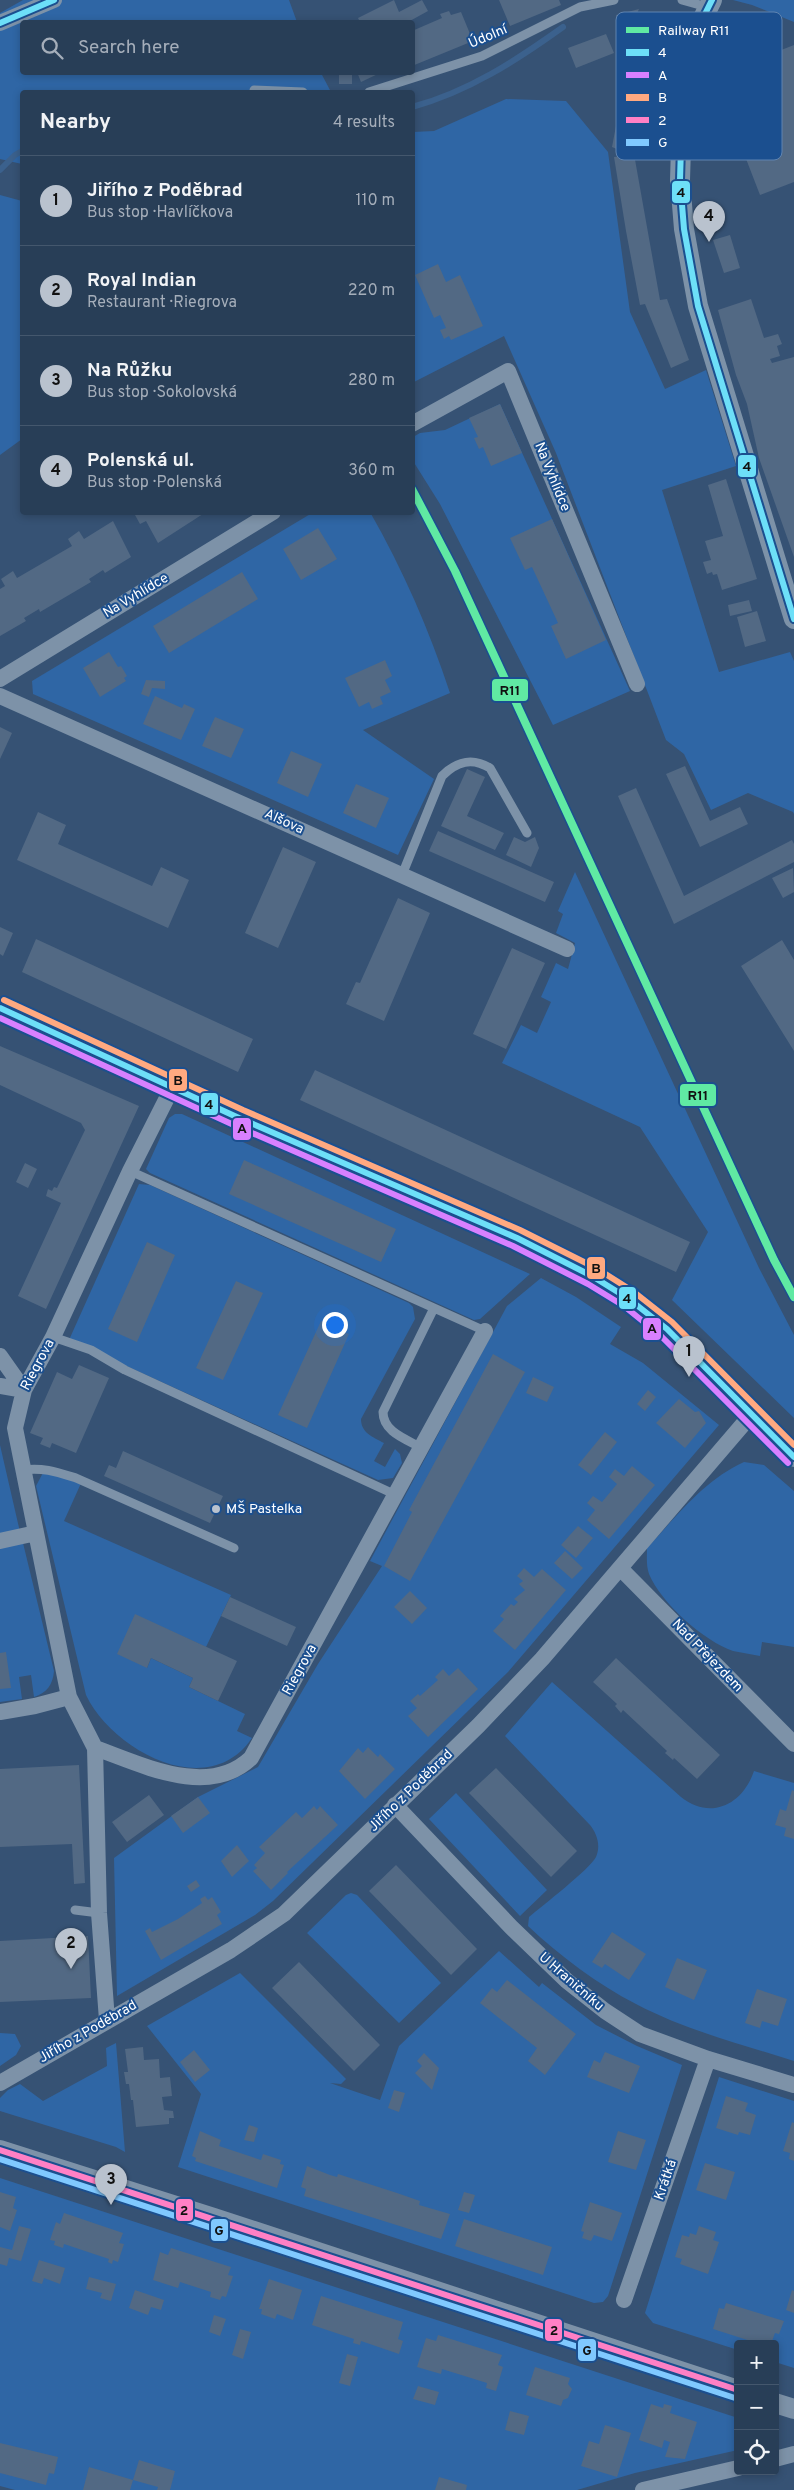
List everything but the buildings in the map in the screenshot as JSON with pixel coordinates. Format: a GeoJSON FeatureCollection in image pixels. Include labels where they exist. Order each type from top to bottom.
{"type":"FeatureCollection","features":[{"type":"Feature","properties":{"kind":"street"},"geometry":{"type":"LineString","coordinates":[[0,23],[54,0]]}},
{"type":"Feature","properties":{"kind":"street"},"geometry":{"type":"LineString","coordinates":[[681,160],[680,180],[689,266],[698,306],[794,619]]}},
{"type":"Feature","properties":{"kind":"street","name":"Na Vyhlídce"},"geometry":{"type":"LineString","coordinates":[[415,422],[508,371],[637,684]]}},
{"type":"Feature","properties":{"kind":"street","name":"Na Vyhlídce"},"geometry":{"type":"LineString","coordinates":[[0,679],[268,515]]}},
{"type":"Feature","properties":{"kind":"street","name":"Alšova"},"geometry":{"type":"LineString","coordinates":[[0,696],[567,949]]}},
{"type":"Feature","properties":{"kind":"street"},"geometry":{"type":"LineString","coordinates":[[0,1008],[172,1088],[517,1238],[592,1276],[629,1299],[667,1329],[794,1457]]}},
{"type":"Feature","properties":{"kind":"street","name":"Riegrova"},"geometry":{"type":"LineString","coordinates":[[107,2020],[99,1913],[95,1748],[69,1697],[15,1428],[24,1390],[54,1337],[130,1171],[172,1088]]}},
{"type":"Feature","properties":{"kind":"street","name":"Riegrova"},"geometry":{"type":"LineString","coordinates":[[95,1748],[159,1770],[195,1777],[212,1776],[245,1764],[255,1752],[485,1331]]}},
{"type":"Feature","properties":{"kind":"street"},"geometry":{"type":"LineString","coordinates":[[0,1356],[24,1390]]}},
{"type":"Feature","properties":{"kind":"street"},"geometry":{"type":"LineString","coordinates":[[0,1386],[24,1390]]}},
{"type":"Feature","properties":{"kind":"street","name":"Jiřího z Poděbrad"},"geometry":{"type":"LineString","coordinates":[[0,2083],[230,1950],[284,1914],[478,1726],[536,1666],[751,1415]]}},
{"type":"Feature","properties":{"kind":"street"},"geometry":{"type":"LineString","coordinates":[[0,1541],[36,1533]]}},
{"type":"Feature","properties":{"kind":"street","name":"Nad Přejezdem"},"geometry":{"type":"LineString","coordinates":[[620,1568],[794,1744]]}},
{"type":"Feature","properties":{"kind":"street"},"geometry":{"type":"LineString","coordinates":[[0,1712],[35,1706],[69,1697]]}},
{"type":"Feature","properties":{"kind":"street","name":"U Hraničníku"},"geometry":{"type":"LineString","coordinates":[[395,1805],[510,1927],[567,1982],[605,2011],[640,2034],[708,2059],[794,2085]]}},
{"type":"Feature","properties":{"kind":"street","name":"Krátká"},"geometry":{"type":"LineString","coordinates":[[624,2300],[708,2059]]}},
{"type":"Feature","properties":{"kind":"street"},"geometry":{"type":"LineString","coordinates":[[0,2150],[214,2218],[734,2389]]}},
{"type":"Feature","properties":{"kind":"street"},"geometry":{"type":"LineString","coordinates":[[779,2404],[794,2409]]}},
{"type":"Feature","properties":{"kind":"street"},"geometry":{"type":"LineString","coordinates":[[779,2458],[794,2454]]}},
{"type":"Feature","properties":{"kind":"street"},"geometry":{"type":"LineString","coordinates":[[643,2490],[734,2469]]}},
{"type":"Feature","properties":{"kind":"lane","name":"Údolní"},"geometry":{"type":"LineString","coordinates":[[375,90],[482,56],[580,7],[614,0]]}},
{"type":"Feature","properties":{"kind":"lane"},"geometry":{"type":"LineString","coordinates":[[682,0],[710,4]]}},
{"type":"Feature","properties":{"kind":"lane"},"geometry":{"type":"LineString","coordinates":[[402,875],[442,776],[452,766],[464,761],[482,763],[490,768],[527,833]]}},
{"type":"Feature","properties":{"kind":"lane"},"geometry":{"type":"LineString","coordinates":[[130,1171],[485,1331]]}},
{"type":"Feature","properties":{"kind":"lane"},"geometry":{"type":"LineString","coordinates":[[422,1448],[387,1428],[383,1421],[383,1412],[434,1308]]}},
{"type":"Feature","properties":{"kind":"lane"},"geometry":{"type":"LineString","coordinates":[[54,1337],[91,1350],[126,1370],[396,1495]]}},
{"type":"Feature","properties":{"kind":"lane"},"geometry":{"type":"LineString","coordinates":[[22,1470],[38,1468],[76,1478],[234,1548]]}},
{"type":"Feature","properties":{"kind":"lane"},"geometry":{"type":"LineString","coordinates":[[75,1910],[99,1913]]}},
{"type":"Feature","properties":{"kind":"shaded area"},"geometry":{"type":"Polygon","coordinates":[[[23,0],[289,0],[296,20],[20,20],[20,75],[322,75],[330,90],[20,90],[20,164],[0,159],[0,13],[23,0]]]}},
{"type":"Feature","properties":{"kind":"shaded area"},"geometry":{"type":"Polygon","coordinates":[[[733,0],[794,0],[794,22],[782,17],[782,12],[769,12],[733,0]]]}},
{"type":"Feature","properties":{"kind":"shaded area"},"geometry":{"type":"Polygon","coordinates":[[[506,99],[566,101],[608,152],[630,312],[665,389],[706,370],[736,466],[662,490],[719,672],[790,652],[794,661],[794,814],[748,793],[711,810],[684,754],[666,740],[556,453],[504,336],[415,381],[415,132],[434,131],[506,99]]]}},
{"type":"Feature","properties":{"kind":"shaded area"},"geometry":{"type":"Polygon","coordinates":[[[0,195],[20,200],[20,440],[0,455],[0,195]]]}},
{"type":"Feature","properties":{"kind":"shaded area"},"geometry":{"type":"Polygon","coordinates":[[[500,404],[630,691],[553,725],[440,504],[415,464],[415,436],[420,433],[445,430],[500,404]]]}},
{"type":"Feature","properties":{"kind":"shaded area"},"geometry":{"type":"Polygon","coordinates":[[[309,515],[372,515],[414,600],[450,693],[363,730],[434,779],[398,855],[33,694],[32,681],[309,515]]]}},
{"type":"Feature","properties":{"kind":"shaded area"},"geometry":{"type":"Polygon","coordinates":[[[575,872],[759,1268],[794,1335],[794,1418],[672,1300],[708,1232],[640,1127],[502,1063],[521,1025],[537,1033],[551,1002],[541,997],[556,963],[568,969],[575,943],[556,933],[563,914],[558,911],[575,872]]]}},
{"type":"Feature","properties":{"kind":"shaded area"},"geometry":{"type":"Polygon","coordinates":[[[175,1114],[182,1114],[530,1274],[480,1319],[474,1320],[150,1173],[146,1169],[169,1118],[175,1114]]]}},
{"type":"Feature","properties":{"kind":"shaded area"},"geometry":{"type":"Polygon","coordinates":[[[139,1184],[150,1185],[409,1303],[413,1307],[415,1319],[361,1419],[365,1431],[384,1443],[374,1461],[385,1467],[395,1449],[400,1454],[402,1463],[393,1478],[378,1480],[69,1340],[139,1184]]]}},
{"type":"Feature","properties":{"kind":"shaded area"},"geometry":{"type":"Polygon","coordinates":[[[541,1278],[576,1297],[621,1327],[610,1344],[643,1363],[719,1425],[508,1672],[273,1901],[255,1915],[117,1996],[114,1858],[198,1797],[258,1767],[318,1664],[382,1566],[370,1561],[507,1306],[541,1278]]]}},
{"type":"Feature","properties":{"kind":"shaded area"},"geometry":{"type":"Polygon","coordinates":[[[0,1445],[20,1532],[0,1538],[0,1445]]]}},
{"type":"Feature","properties":{"kind":"shaded area"},"geometry":{"type":"Polygon","coordinates":[[[744,1462],[764,1465],[794,1491],[794,1647],[762,1642],[760,1656],[733,1651],[709,1639],[697,1630],[663,1597],[649,1574],[647,1564],[647,1548],[691,1500],[716,1479],[744,1462]]]}},
{"type":"Feature","properties":{"kind":"shaded area"},"geometry":{"type":"Polygon","coordinates":[[[45,1469],[82,1481],[64,1521],[231,1595],[206,1647],[135,1615],[147,1668],[151,1658],[193,1678],[189,1687],[245,1714],[237,1731],[252,1738],[233,1757],[211,1766],[187,1767],[162,1762],[138,1750],[117,1734],[99,1715],[86,1695],[36,1486],[45,1469]]]}},
{"type":"Feature","properties":{"kind":"shaded area"},"geometry":{"type":"Polygon","coordinates":[[[23,1543],[54,1671],[51,1684],[39,1695],[34,1697],[31,1675],[19,1677],[22,1699],[0,1702],[0,1548],[23,1543]]]}},
{"type":"Feature","properties":{"kind":"shaded area"},"geometry":{"type":"Polygon","coordinates":[[[552,1682],[681,1797],[692,1804],[704,1808],[725,1805],[742,1792],[749,1783],[754,1771],[794,1783],[794,2061],[694,2029],[636,2004],[607,1988],[579,1969],[528,1926],[529,1917],[592,1863],[598,1848],[595,1832],[590,1825],[505,1736],[552,1682]]]}},
{"type":"Feature","properties":{"kind":"shaded area"},"geometry":{"type":"Polygon","coordinates":[[[456,1793],[547,1890],[520,1916],[429,1819],[456,1793]]]}},
{"type":"Feature","properties":{"kind":"shaded area"},"geometry":{"type":"Polygon","coordinates":[[[351,1893],[357,1895],[441,1983],[399,2023],[307,1933],[346,1895],[351,1893]]]}},
{"type":"Feature","properties":{"kind":"shaded area"},"geometry":{"type":"Polygon","coordinates":[[[499,1951],[539,1987],[542,1983],[596,2025],[637,2046],[682,2065],[608,2296],[603,2302],[594,2303],[178,2167],[201,2094],[147,2026],[240,1973],[346,2079],[341,2084],[330,2083],[380,2100],[399,2046],[499,1951]]]}},
{"type":"Feature","properties":{"kind":"shaded area"},"geometry":{"type":"Polygon","coordinates":[[[0,2033],[15,2034],[21,2046],[16,2055],[0,2066],[0,2033]]]}},
{"type":"Feature","properties":{"kind":"shaded area"},"geometry":{"type":"Polygon","coordinates":[[[116,2043],[125,2152],[116,2147],[0,2111],[0,2098],[8,2090],[20,2084],[43,2101],[107,2066],[106,2048],[116,2043]]]}},
{"type":"Feature","properties":{"kind":"shaded area"},"geometry":{"type":"Polygon","coordinates":[[[719,2077],[794,2101],[794,2368],[779,2363],[779,2340],[734,2340],[734,2349],[653,2323],[645,2313],[719,2077]]]}},
{"type":"Feature","properties":{"kind":"shaded area"},"geometry":{"type":"Polygon","coordinates":[[[0,2178],[734,2417],[734,2451],[635,2473],[577,2490],[15,2490],[0,2486],[0,2178]]]}},
{"type":"Feature","properties":{"kind":"waterway"},"geometry":{"type":"LineString","coordinates":[[415,106],[453,93],[491,74],[563,27]]}},
{"type":"Feature","properties":{"kind":"waterway"},"geometry":{"type":"LineString","coordinates":[[0,170],[20,152]]}},
{"type":"Feature","properties":{"kind":"rail line","name":"R11"},"geometry":{"type":"LineString","coordinates":[[415,495],[455,571],[774,1260],[794,1297]]}},
{"type":"Feature","properties":{"kind":"transit line","name":"4"},"geometry":{"type":"LineString","coordinates":[[0,23],[54,0]]}},
{"type":"Feature","properties":{"kind":"transit line","name":"4"},"geometry":{"type":"LineString","coordinates":[[706,12],[712,0]]}},
{"type":"Feature","properties":{"kind":"transit line","name":"4"},"geometry":{"type":"LineString","coordinates":[[681,160],[680,180],[684,229],[698,306],[794,619]]}},
{"type":"Feature","properties":{"kind":"transit line","name":"B"},"geometry":{"type":"LineString","coordinates":[[4,1000],[243,1110],[520,1230],[596,1268],[634,1292],[672,1322],[794,1445]]}},
{"type":"Feature","properties":{"kind":"transit line","name":"4"},"geometry":{"type":"LineString","coordinates":[[0,1008],[239,1118],[517,1238],[592,1276],[629,1299],[667,1329],[794,1457]]}},
{"type":"Feature","properties":{"kind":"transit line","name":"A"},"geometry":{"type":"LineString","coordinates":[[0,1018],[236,1126],[513,1246],[588,1284],[624,1306],[661,1336],[788,1463]]}},
{"type":"Feature","properties":{"kind":"transit line","name":"2"},"geometry":{"type":"LineString","coordinates":[[0,2150],[734,2389]]}},
{"type":"Feature","properties":{"kind":"transit line","name":"G"},"geometry":{"type":"LineString","coordinates":[[0,2159],[734,2398]]}},
{"type":"Feature","properties":{"kind":"place","name":"Polenská ul."},"geometry":{"type":"Point","coordinates":[709,242]}},
{"type":"Feature","properties":{"kind":"place","name":"Jiřího z Poděbrad"},"geometry":{"type":"Point","coordinates":[689,1377]}},
{"type":"Feature","properties":{"kind":"place","name":"MŠ Pastelka"},"geometry":{"type":"Point","coordinates":[216,1509]}},
{"type":"Feature","properties":{"kind":"place","name":"Royal Indian"},"geometry":{"type":"Point","coordinates":[71,1969]}},
{"type":"Feature","properties":{"kind":"place","name":"Na Růžku"},"geometry":{"type":"Point","coordinates":[111,2205]}}]}
